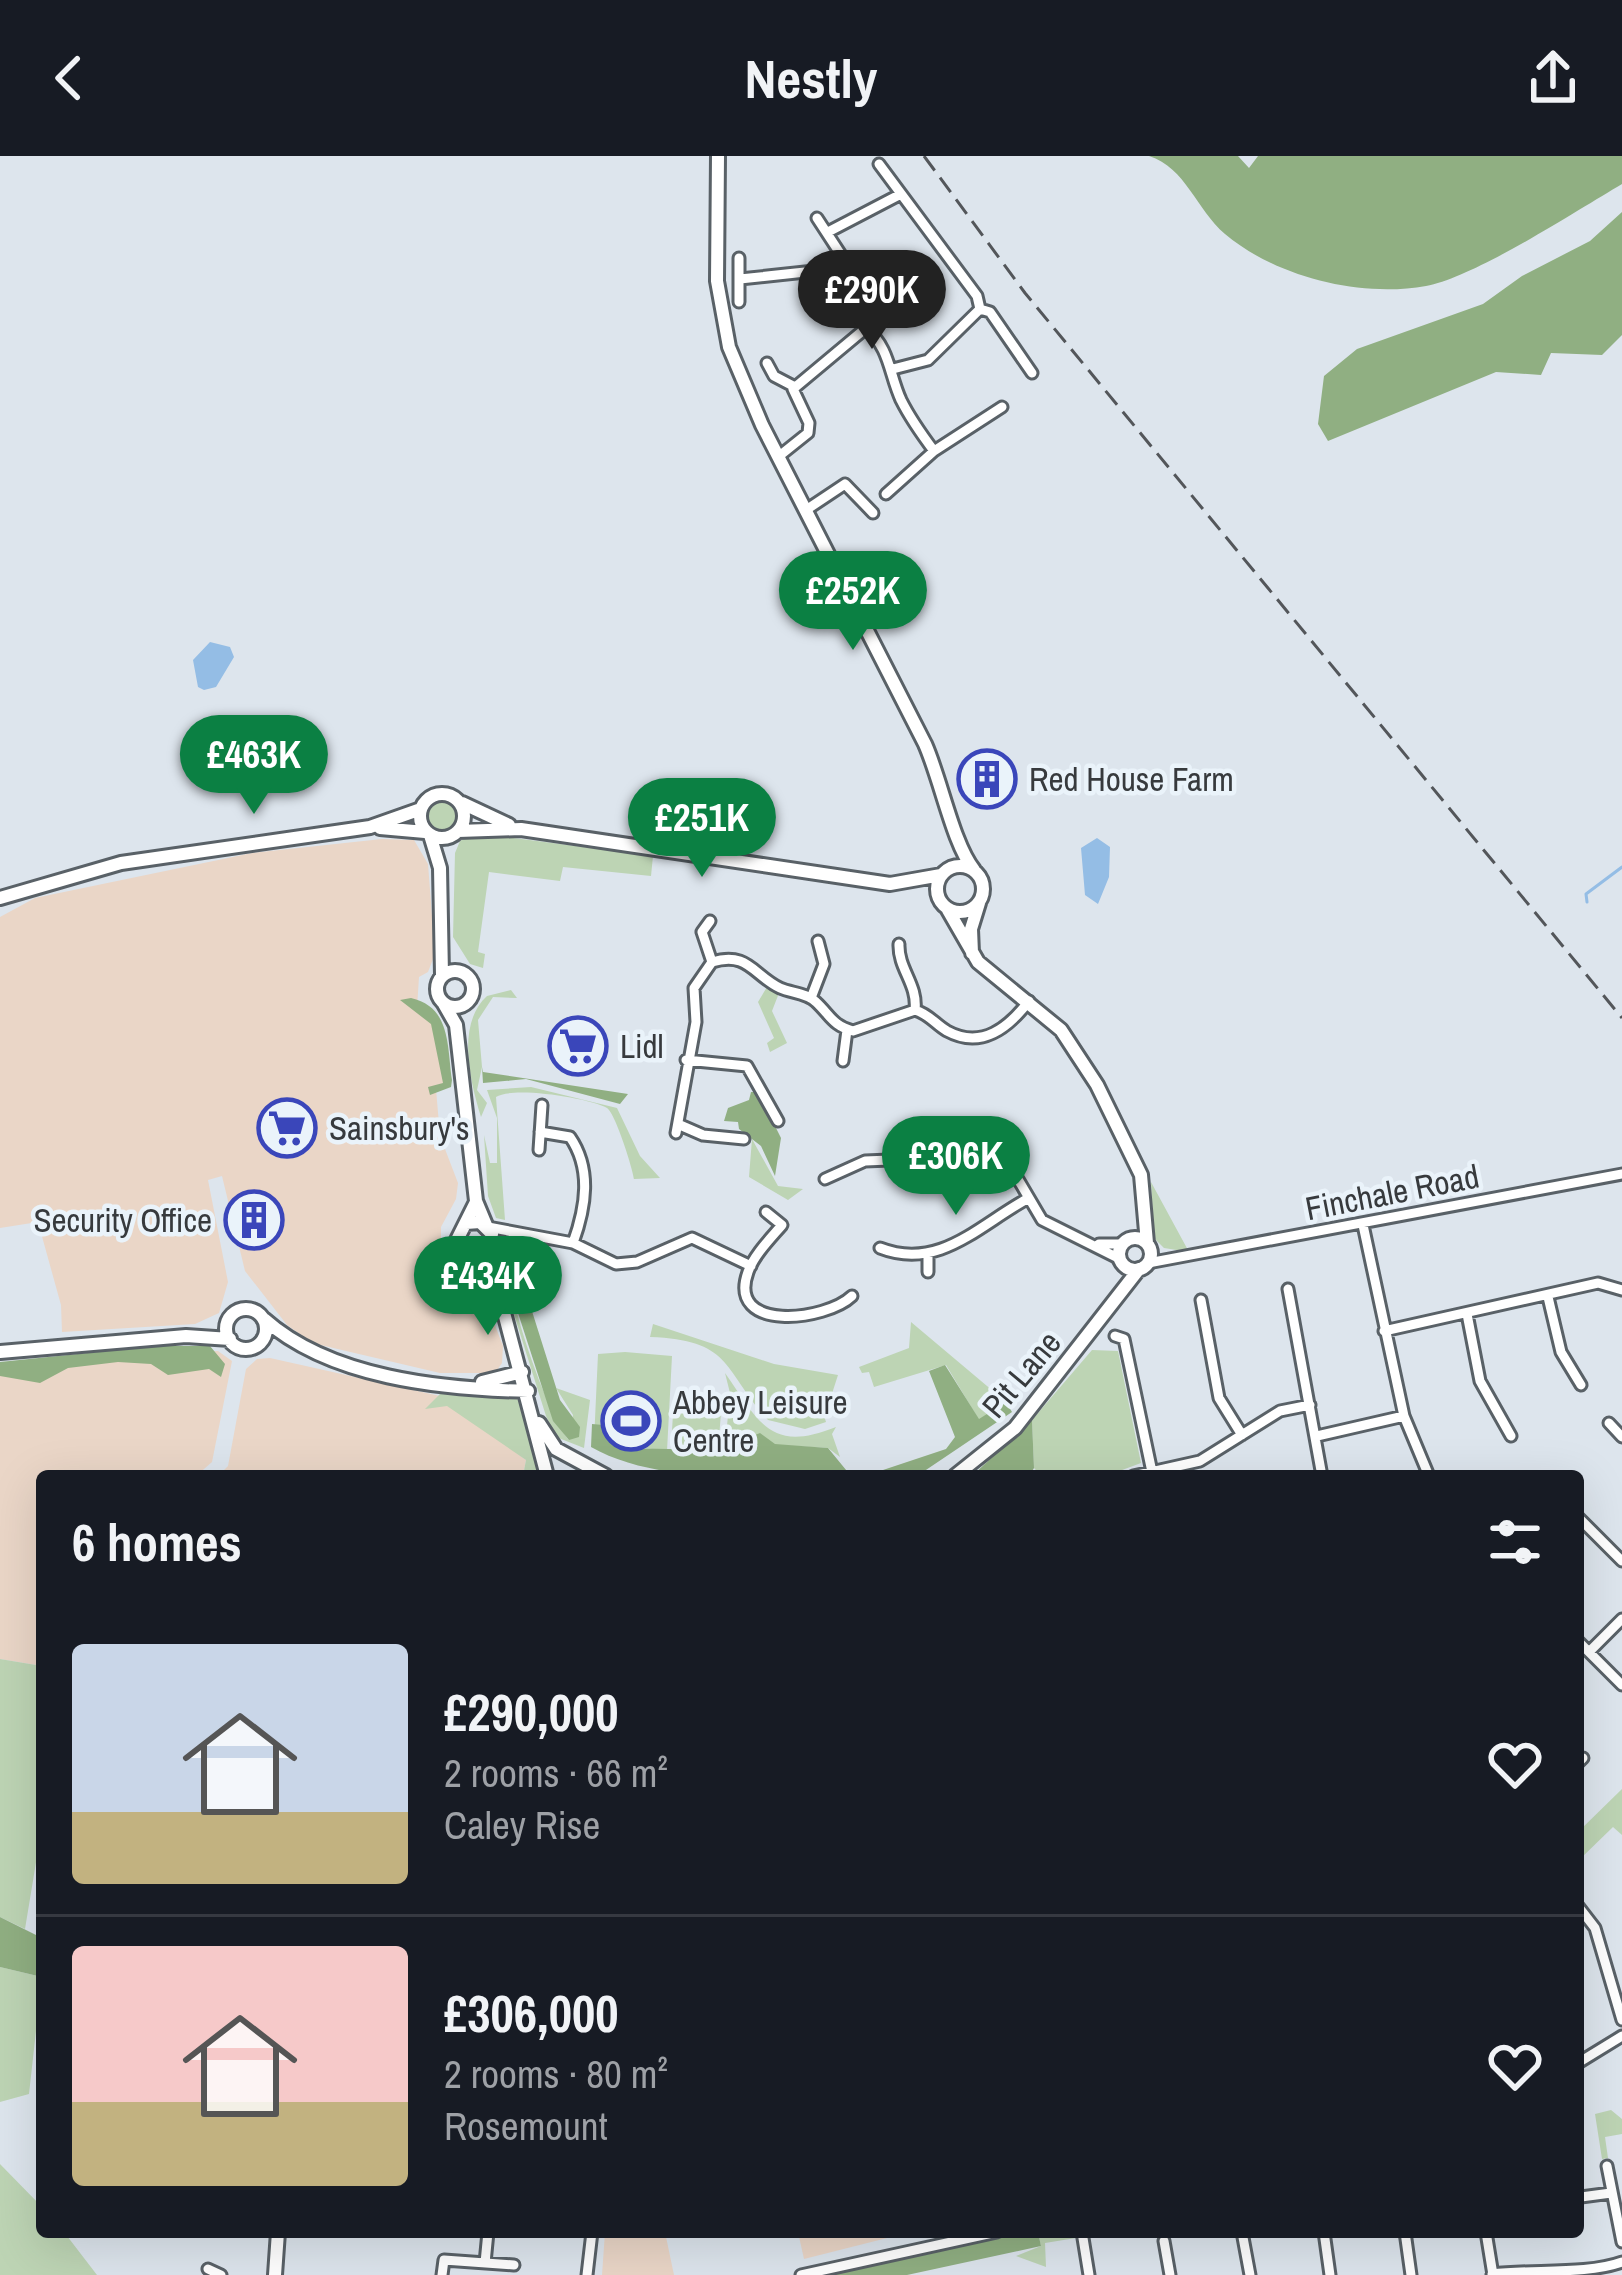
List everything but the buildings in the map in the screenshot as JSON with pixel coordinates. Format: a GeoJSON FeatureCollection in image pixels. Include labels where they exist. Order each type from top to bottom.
{"type":"FeatureCollection","features":[{"type":"Feature","properties":{"kind":"street"},"geometry":{"type":"LineString","coordinates":[[718,156],[720,312],[742,382],[925,744],[946,795],[957,840],[983,884],[971,929],[972,955]]}},
{"type":"Feature","properties":{"kind":"street"},"geometry":{"type":"LineString","coordinates":[[879,164],[976,296],[980,309]]}},
{"type":"Feature","properties":{"kind":"street"},"geometry":{"type":"LineString","coordinates":[[828,232],[899,195]]}},
{"type":"Feature","properties":{"kind":"street"},"geometry":{"type":"LineString","coordinates":[[817,218],[852,267],[862,287],[866,328],[893,369],[898,394],[934,451]]}},
{"type":"Feature","properties":{"kind":"street"},"geometry":{"type":"LineString","coordinates":[[739,302],[740,258]]}},
{"type":"Feature","properties":{"kind":"street"},"geometry":{"type":"LineString","coordinates":[[740,280],[852,267]]}},
{"type":"Feature","properties":{"kind":"street"},"geometry":{"type":"LineString","coordinates":[[893,369],[928,360],[980,309]]}},
{"type":"Feature","properties":{"kind":"street"},"geometry":{"type":"LineString","coordinates":[[980,309],[990,312],[1032,374]]}},
{"type":"Feature","properties":{"kind":"street"},"geometry":{"type":"LineString","coordinates":[[795,387],[866,328]]}},
{"type":"Feature","properties":{"kind":"street"},"geometry":{"type":"LineString","coordinates":[[767,363],[774,376],[795,387],[808,433],[778,457]]}},
{"type":"Feature","properties":{"kind":"street"},"geometry":{"type":"LineString","coordinates":[[886,494],[934,451],[1003,407]]}},
{"type":"Feature","properties":{"kind":"street"},"geometry":{"type":"LineString","coordinates":[[806,510],[845,484],[873,513]]}},
{"type":"Feature","properties":{"kind":"street"},"geometry":{"type":"LineString","coordinates":[[0,898],[122,862],[370,827],[421,808],[441,794],[521,829]]}},
{"type":"Feature","properties":{"kind":"street"},"geometry":{"type":"LineString","coordinates":[[440,868],[464,819],[457,800]]}},
{"type":"Feature","properties":{"kind":"street"},"geometry":{"type":"LineString","coordinates":[[421,808],[440,868],[443,946],[442,975],[436,988],[456,1025],[476,1201],[487,1226],[496,1290],[546,1470]]}},
{"type":"Feature","properties":{"kind":"street"},"geometry":{"type":"LineString","coordinates":[[370,827],[428,834],[521,829],[890,884],[965,912],[979,903]]}},
{"type":"Feature","properties":{"kind":"street"},"geometry":{"type":"LineString","coordinates":[[957,840],[936,891],[972,955],[1061,1030],[1097,1084],[1135,1159],[1145,1190],[1146,1256]]}},
{"type":"Feature","properties":{"kind":"street"},"geometry":{"type":"LineString","coordinates":[[890,884],[959,866],[974,870]]}},
{"type":"Feature","properties":{"kind":"street"},"geometry":{"type":"LineString","coordinates":[[710,921],[697,930],[712,962]]}},
{"type":"Feature","properties":{"kind":"street"},"geometry":{"type":"LineString","coordinates":[[811,998],[828,953],[818,941]]}},
{"type":"Feature","properties":{"kind":"street"},"geometry":{"type":"LineString","coordinates":[[899,944],[900,959],[915,988],[915,1010]]}},
{"type":"Feature","properties":{"kind":"street"},"geometry":{"type":"LineString","coordinates":[[443,946],[473,987],[456,1025]]}},
{"type":"Feature","properties":{"kind":"street"},"geometry":{"type":"LineString","coordinates":[[887,957],[900,959]]}},
{"type":"Feature","properties":{"kind":"street"},"geometry":{"type":"LineString","coordinates":[[744,1139],[678,1129],[696,1022],[694,988],[712,962],[741,959],[773,985],[811,998],[847,1030],[867,1030],[915,1010]]}},
{"type":"Feature","properties":{"kind":"street"},"geometry":{"type":"LineString","coordinates":[[442,975],[462,972]]}},
{"type":"Feature","properties":{"kind":"street"},"geometry":{"type":"LineString","coordinates":[[915,1010],[952,1034],[977,1037],[1008,1026],[1029,1000]]}},
{"type":"Feature","properties":{"kind":"street"},"geometry":{"type":"LineString","coordinates":[[444,1004],[467,1002]]}},
{"type":"Feature","properties":{"kind":"street"},"geometry":{"type":"LineString","coordinates":[[843,1061],[847,1030]]}},
{"type":"Feature","properties":{"kind":"street"},"geometry":{"type":"LineString","coordinates":[[747,1066],[757,1053]]}},
{"type":"Feature","properties":{"kind":"street"},"geometry":{"type":"LineString","coordinates":[[686,1060],[747,1066]]}},
{"type":"Feature","properties":{"kind":"street"},"geometry":{"type":"LineString","coordinates":[[747,1066],[778,1121]]}},
{"type":"Feature","properties":{"kind":"street"},"geometry":{"type":"LineString","coordinates":[[539,1150],[542,1105]]}},
{"type":"Feature","properties":{"kind":"street"},"geometry":{"type":"LineString","coordinates":[[540,1132],[570,1136],[584,1167],[585,1197],[573,1243]]}},
{"type":"Feature","properties":{"kind":"street"},"geometry":{"type":"LineString","coordinates":[[825,1179],[865,1161],[914,1159],[975,1140],[1006,1159],[1027,1199],[1051,1227],[1121,1261],[1146,1256]]}},
{"type":"Feature","properties":{"kind":"street","name":"Finchale Road"},"geometry":{"type":"LineString","coordinates":[[1146,1256],[1172,1259],[1364,1226],[1622,1174]]}},
{"type":"Feature","properties":{"kind":"street"},"geometry":{"type":"LineString","coordinates":[[880,1248],[928,1254],[958,1245],[1027,1199]]}},
{"type":"Feature","properties":{"kind":"street"},"geometry":{"type":"LineString","coordinates":[[476,1201],[457,1240],[496,1290]]}},
{"type":"Feature","properties":{"kind":"street"},"geometry":{"type":"LineString","coordinates":[[766,1213],[782,1225],[751,1266],[748,1300],[766,1316],[815,1315],[850,1302]]}},
{"type":"Feature","properties":{"kind":"street"},"geometry":{"type":"LineString","coordinates":[[1118,1295],[1125,1241],[1145,1213]]}},
{"type":"Feature","properties":{"kind":"street"},"geometry":{"type":"LineString","coordinates":[[466,1223],[573,1243],[605,1261],[627,1264],[692,1238],[751,1266]]}},
{"type":"Feature","properties":{"kind":"street"},"geometry":{"type":"LineString","coordinates":[[1364,1226],[1403,1417],[1426,1470]]}},
{"type":"Feature","properties":{"kind":"street"},"geometry":{"type":"LineString","coordinates":[[467,1256],[518,1235]]}},
{"type":"Feature","properties":{"kind":"street"},"geometry":{"type":"LineString","coordinates":[[1094,1244],[1125,1241],[1146,1256]]}},
{"type":"Feature","properties":{"kind":"street"},"geometry":{"type":"LineString","coordinates":[[928,1254],[928,1272]]}},
{"type":"Feature","properties":{"kind":"street","name":"Pit Lane"},"geometry":{"type":"LineString","coordinates":[[962,1470],[1015,1427],[1146,1256]]}},
{"type":"Feature","properties":{"kind":"street"},"geometry":{"type":"LineString","coordinates":[[1384,1331],[1598,1283],[1622,1290]]}},
{"type":"Feature","properties":{"kind":"street"},"geometry":{"type":"LineString","coordinates":[[1288,1289],[1321,1470]]}},
{"type":"Feature","properties":{"kind":"street"},"geometry":{"type":"LineString","coordinates":[[1548,1297],[1561,1352],[1581,1384]]}},
{"type":"Feature","properties":{"kind":"street"},"geometry":{"type":"LineString","coordinates":[[1201,1300],[1219,1398],[1242,1436]]}},
{"type":"Feature","properties":{"kind":"street"},"geometry":{"type":"LineString","coordinates":[[186,1336],[228,1321],[244,1309],[298,1346],[346,1365],[527,1391]]}},
{"type":"Feature","properties":{"kind":"street"},"geometry":{"type":"LineString","coordinates":[[1467,1314],[1480,1381],[1511,1436]]}},
{"type":"Feature","properties":{"kind":"street"},"geometry":{"type":"LineString","coordinates":[[258,1345],[266,1333],[264,1319]]}},
{"type":"Feature","properties":{"kind":"street"},"geometry":{"type":"LineString","coordinates":[[228,1321],[230,1340]]}},
{"type":"Feature","properties":{"kind":"street"},"geometry":{"type":"LineString","coordinates":[[0,1352],[186,1336],[230,1340],[242,1348],[298,1346]]}},
{"type":"Feature","properties":{"kind":"street"},"geometry":{"type":"LineString","coordinates":[[1115,1336],[1124,1339],[1152,1470]]}},
{"type":"Feature","properties":{"kind":"street"},"geometry":{"type":"LineString","coordinates":[[462,1384],[522,1372]]}},
{"type":"Feature","properties":{"kind":"street"},"geometry":{"type":"LineString","coordinates":[[1160,1470],[1200,1460],[1280,1411],[1310,1405]]}},
{"type":"Feature","properties":{"kind":"street"},"geometry":{"type":"LineString","coordinates":[[533,1412],[550,1444],[594,1470]]}},
{"type":"Feature","properties":{"kind":"street"},"geometry":{"type":"LineString","coordinates":[[1316,1436],[1403,1417]]}},
{"type":"Feature","properties":{"kind":"street"},"geometry":{"type":"LineString","coordinates":[[1609,1423],[1622,1437]]}},
{"type":"Feature","properties":{"kind":"street"},"geometry":{"type":"LineString","coordinates":[[549,1470],[555,1458],[572,1459]]}},
{"type":"Feature","properties":{"kind":"street"},"geometry":{"type":"LineString","coordinates":[[572,1459],[577,1470]]}},
{"type":"Feature","properties":{"kind":"street"},"geometry":{"type":"LineString","coordinates":[[1200,1460],[1202,1470]]}},
{"type":"Feature","properties":{"kind":"street"},"geometry":{"type":"LineString","coordinates":[[1584,1523],[1622,1561]]}},
{"type":"Feature","properties":{"kind":"street"},"geometry":{"type":"LineString","coordinates":[[1589,1652],[1622,1619]]}},
{"type":"Feature","properties":{"kind":"street"},"geometry":{"type":"LineString","coordinates":[[1584,1647],[1622,1685]]}},
{"type":"Feature","properties":{"kind":"street"},"geometry":{"type":"LineString","coordinates":[[1584,1914],[1595,1928],[1622,2020]]}},
{"type":"Feature","properties":{"kind":"street"},"geometry":{"type":"LineString","coordinates":[[1584,2059],[1622,2036]]}},
{"type":"Feature","properties":{"kind":"street"},"geometry":{"type":"LineString","coordinates":[[1607,2166],[1622,2242]]}},
{"type":"Feature","properties":{"kind":"street"},"geometry":{"type":"LineString","coordinates":[[1584,2197],[1611,2193]]}},
{"type":"Feature","properties":{"kind":"street"},"geometry":{"type":"LineString","coordinates":[[274,2275],[277,2238]]}},
{"type":"Feature","properties":{"kind":"street"},"geometry":{"type":"LineString","coordinates":[[485,2263],[487,2238]]}},
{"type":"Feature","properties":{"kind":"street"},"geometry":{"type":"LineString","coordinates":[[587,2275],[591,2238]]}},
{"type":"Feature","properties":{"kind":"street"},"geometry":{"type":"LineString","coordinates":[[801,2275],[970,2238]]}},
{"type":"Feature","properties":{"kind":"street"},"geometry":{"type":"LineString","coordinates":[[1083,2238],[1089,2275]]}},
{"type":"Feature","properties":{"kind":"street"},"geometry":{"type":"LineString","coordinates":[[1243,2238],[1250,2275]]}},
{"type":"Feature","properties":{"kind":"street"},"geometry":{"type":"LineString","coordinates":[[1325,2238],[1330,2275]]}},
{"type":"Feature","properties":{"kind":"street"},"geometry":{"type":"LineString","coordinates":[[1406,2238],[1411,2275]]}},
{"type":"Feature","properties":{"kind":"street"},"geometry":{"type":"LineString","coordinates":[[1487,2238],[1493,2274],[1539,2268],[1599,2272],[1622,2262]]}},
{"type":"Feature","properties":{"kind":"street"},"geometry":{"type":"LineString","coordinates":[[1164,2241],[1170,2275]]}},
{"type":"Feature","properties":{"kind":"street"},"geometry":{"type":"LineString","coordinates":[[442,2275],[444,2260],[514,2265]]}},
{"type":"Feature","properties":{"kind":"street"},"geometry":{"type":"LineString","coordinates":[[208,2269],[221,2275]]}},
{"type":"Feature","properties":{"kind":"shaded area"},"geometry":{"type":"Polygon","coordinates":[[[414,840],[428,864],[435,954],[428,972],[419,977],[417,1008],[433,1014],[445,1083],[436,1089],[440,1136],[458,1183],[456,1199],[441,1227],[441,1247],[474,1271],[503,1346],[502,1363],[495,1373],[440,1373],[312,1343],[287,1325],[245,1271],[222,1176],[208,1180],[228,1282],[219,1313],[195,1324],[62,1332],[61,1305],[38,1222],[0,1228],[0,917],[35,898],[252,853],[414,840]]]}},
{"type":"Feature","properties":{"kind":"shaded area"},"geometry":{"type":"Polygon","coordinates":[[[218,1351],[232,1361],[212,1462],[203,1470],[36,1470],[36,1665],[0,1659],[0,1368],[37,1360],[218,1351]]]}},
{"type":"Feature","properties":{"kind":"shaded area"},"geometry":{"type":"Polygon","coordinates":[[[257,1359],[440,1396],[526,1460],[524,1470],[224,1470],[246,1369],[257,1359]]]}},
{"type":"Feature","properties":{"kind":"shaded area"},"geometry":{"type":"Polygon","coordinates":[[[605,2238],[666,2238],[674,2275],[602,2275],[605,2238]]]}},
{"type":"Feature","properties":{"kind":"shaded area"},"geometry":{"type":"Polygon","coordinates":[[[799,2238],[887,2238],[804,2259],[799,2238]]]}},
{"type":"Feature","properties":{"kind":"green space"},"geometry":{"type":"Polygon","coordinates":[[[1149,156],[1238,156],[1249,168],[1258,156],[1622,156],[1622,184],[1471,270],[1426,286],[1374,289],[1294,273],[1246,249],[1215,224],[1182,179],[1149,156]]]}},
{"type":"Feature","properties":{"kind":"green space"},"geometry":{"type":"Polygon","coordinates":[[[1622,212],[1622,335],[1602,355],[1551,353],[1541,375],[1496,372],[1328,441],[1318,424],[1324,376],[1357,349],[1483,304],[1522,276],[1590,241],[1622,212]]]}},
{"type":"Feature","properties":{"kind":"green space"},"geometry":{"type":"Polygon","coordinates":[[[443,801],[454,805],[458,816],[454,827],[443,831],[432,827],[428,816],[432,805],[443,801]]]}},
{"type":"Feature","properties":{"kind":"green space"},"geometry":{"type":"Polygon","coordinates":[[[475,833],[653,856],[651,876],[563,867],[560,881],[489,872],[478,952],[485,954],[483,968],[470,964],[453,937],[455,853],[460,841],[475,833]]]}},
{"type":"Feature","properties":{"kind":"green space"},"geometry":{"type":"Polygon","coordinates":[[[767,987],[779,993],[772,1011],[787,1043],[770,1052],[767,1043],[774,1038],[758,1002],[767,987]]]}},
{"type":"Feature","properties":{"kind":"green space"},"geometry":{"type":"Polygon","coordinates":[[[511,990],[517,998],[493,997],[478,1020],[482,1067],[477,1090],[487,1103],[481,1117],[468,1053],[471,1022],[487,996],[511,990]]]}},
{"type":"Feature","properties":{"kind":"green space"},"geometry":{"type":"Polygon","coordinates":[[[411,998],[434,1010],[445,1030],[451,1087],[430,1095],[428,1087],[443,1083],[431,1024],[400,1000],[411,998]]]}},
{"type":"Feature","properties":{"kind":"green space"},"geometry":{"type":"Polygon","coordinates":[[[482,1067],[483,1072],[628,1094],[620,1104],[526,1079],[483,1083],[482,1067]]]}},
{"type":"Feature","properties":{"kind":"green space"},"geometry":{"type":"Polygon","coordinates":[[[531,1087],[617,1108],[640,1156],[660,1178],[634,1179],[607,1108],[551,1095],[505,1094],[496,1097],[505,1220],[496,1218],[488,1196],[484,1135],[490,1163],[497,1163],[497,1118],[487,1090],[531,1087]]]}},
{"type":"Feature","properties":{"kind":"green space"},"geometry":{"type":"Polygon","coordinates":[[[751,1092],[758,1092],[781,1138],[775,1176],[761,1146],[739,1129],[738,1122],[724,1121],[728,1108],[749,1100],[751,1092]]]}},
{"type":"Feature","properties":{"kind":"green space"},"geometry":{"type":"Polygon","coordinates":[[[752,1139],[778,1186],[803,1189],[788,1200],[749,1177],[752,1139]]]}},
{"type":"Feature","properties":{"kind":"green space"},"geometry":{"type":"Polygon","coordinates":[[[1151,1182],[1189,1252],[1164,1248],[1154,1238],[1151,1182]]]}},
{"type":"Feature","properties":{"kind":"green space"},"geometry":{"type":"Polygon","coordinates":[[[522,1244],[541,1251],[531,1308],[560,1400],[580,1427],[579,1437],[569,1440],[553,1421],[507,1279],[508,1249],[522,1244]]]}},
{"type":"Feature","properties":{"kind":"green space"},"geometry":{"type":"Polygon","coordinates":[[[508,1249],[511,1288],[527,1347],[569,1440],[573,1415],[556,1388],[590,1400],[584,1448],[556,1437],[546,1416],[501,1273],[508,1249]]]}},
{"type":"Feature","properties":{"kind":"green space"},"geometry":{"type":"Polygon","coordinates":[[[911,1322],[1006,1402],[979,1420],[946,1365],[874,1387],[869,1372],[862,1373],[859,1367],[909,1348],[911,1322]]]}},
{"type":"Feature","properties":{"kind":"green space"},"geometry":{"type":"Polygon","coordinates":[[[653,1324],[774,1364],[838,1375],[828,1406],[822,1409],[826,1422],[805,1429],[768,1420],[723,1360],[697,1344],[650,1337],[653,1324]]]}},
{"type":"Feature","properties":{"kind":"green space"},"geometry":{"type":"Polygon","coordinates":[[[155,1346],[210,1346],[225,1364],[221,1377],[209,1369],[168,1375],[151,1364],[118,1362],[68,1368],[40,1383],[0,1376],[0,1362],[155,1346]]]}},
{"type":"Feature","properties":{"kind":"green space"},"geometry":{"type":"Polygon","coordinates":[[[1092,1350],[1118,1351],[1141,1463],[1122,1470],[1036,1470],[1032,1420],[1092,1350]]]}},
{"type":"Feature","properties":{"kind":"green space","name":"Abbey Leisure Centre"},"geometry":{"type":"Polygon","coordinates":[[[598,1354],[672,1356],[667,1451],[594,1441],[598,1354]]]}},
{"type":"Feature","properties":{"kind":"green space"},"geometry":{"type":"Polygon","coordinates":[[[945,1365],[979,1419],[1006,1402],[1012,1412],[926,1470],[883,1470],[946,1449],[955,1437],[929,1371],[945,1365]]]}},
{"type":"Feature","properties":{"kind":"green space"},"geometry":{"type":"Polygon","coordinates":[[[725,1373],[757,1418],[780,1434],[795,1437],[836,1427],[832,1434],[840,1457],[828,1448],[739,1443],[725,1448],[730,1393],[725,1373]]]}},
{"type":"Feature","properties":{"kind":"green space"},"geometry":{"type":"Polygon","coordinates":[[[443,1391],[515,1397],[524,1406],[539,1470],[524,1470],[526,1460],[447,1406],[425,1409],[443,1391]]]}},
{"type":"Feature","properties":{"kind":"green space"},"geometry":{"type":"Polygon","coordinates":[[[674,1397],[722,1401],[718,1450],[671,1447],[674,1397]]]}},
{"type":"Feature","properties":{"kind":"green space"},"geometry":{"type":"Polygon","coordinates":[[[1032,1420],[1033,1470],[978,1470],[1032,1420]]]}},
{"type":"Feature","properties":{"kind":"green space"},"geometry":{"type":"Polygon","coordinates":[[[592,1424],[614,1426],[619,1448],[718,1450],[760,1433],[775,1444],[828,1448],[846,1470],[662,1470],[591,1447],[592,1424]]]}},
{"type":"Feature","properties":{"kind":"green space"},"geometry":{"type":"Polygon","coordinates":[[[0,1659],[36,1665],[36,1862],[25,1929],[0,1917],[0,1659]]]}},
{"type":"Feature","properties":{"kind":"green space"},"geometry":{"type":"Polygon","coordinates":[[[1622,1789],[1622,1835],[1613,1827],[1584,1855],[1584,1826],[1622,1789]]]}},
{"type":"Feature","properties":{"kind":"green space"},"geometry":{"type":"Polygon","coordinates":[[[0,1917],[36,1935],[36,1976],[0,1967],[0,1917]]]}},
{"type":"Feature","properties":{"kind":"green space"},"geometry":{"type":"Polygon","coordinates":[[[0,1967],[36,1976],[36,2031],[29,2094],[0,2102],[0,1967]]]}},
{"type":"Feature","properties":{"kind":"green space"},"geometry":{"type":"Polygon","coordinates":[[[1611,2110],[1622,2119],[1622,2134],[1605,2137],[1608,2158],[1602,2159],[1595,2114],[1611,2110]]]}},
{"type":"Feature","properties":{"kind":"green space"},"geometry":{"type":"Polygon","coordinates":[[[0,2164],[36,2201],[36,2238],[69,2238],[97,2275],[0,2275],[0,2164]]]}},
{"type":"Feature","properties":{"kind":"green space"},"geometry":{"type":"Polygon","coordinates":[[[993,2238],[1039,2238],[1041,2246],[907,2275],[830,2275],[993,2238]]]}},
{"type":"Feature","properties":{"kind":"green space"},"geometry":{"type":"Polygon","coordinates":[[[1039,2238],[1076,2238],[1045,2243],[1046,2267],[1016,2256],[1041,2246],[1039,2238]]]}},
{"type":"Feature","properties":{"kind":"water"},"geometry":{"type":"Polygon","coordinates":[[[210,642],[230,647],[234,657],[216,687],[204,690],[198,687],[193,660],[210,642]]]}},
{"type":"Feature","properties":{"kind":"water"},"geometry":{"type":"Polygon","coordinates":[[[1097,838],[1110,847],[1109,877],[1098,904],[1085,895],[1081,848],[1097,838]]]}},
{"type":"Feature","properties":{"kind":"waterway"},"geometry":{"type":"LineString","coordinates":[[1587,902],[1586,894],[1622,867]]}},
{"type":"Feature","properties":{"kind":"railway"},"geometry":{"type":"LineString","coordinates":[[924,156],[1025,293],[1622,1018]]}},
{"type":"Feature","properties":{"kind":"place","name":"Red House Farm"},"geometry":{"type":"Point","coordinates":[987,779]}},
{"type":"Feature","properties":{"kind":"place","name":"Lidl"},"geometry":{"type":"Point","coordinates":[578,1046]}},
{"type":"Feature","properties":{"kind":"place","name":"Sainsbury's"},"geometry":{"type":"Point","coordinates":[287,1128]}},
{"type":"Feature","properties":{"kind":"place","name":"Security Office"},"geometry":{"type":"Point","coordinates":[254,1220]}},
{"type":"Feature","properties":{"kind":"place","name":"Abbey Leisure Centre"},"geometry":{"type":"Point","coordinates":[631,1421]}}]}
